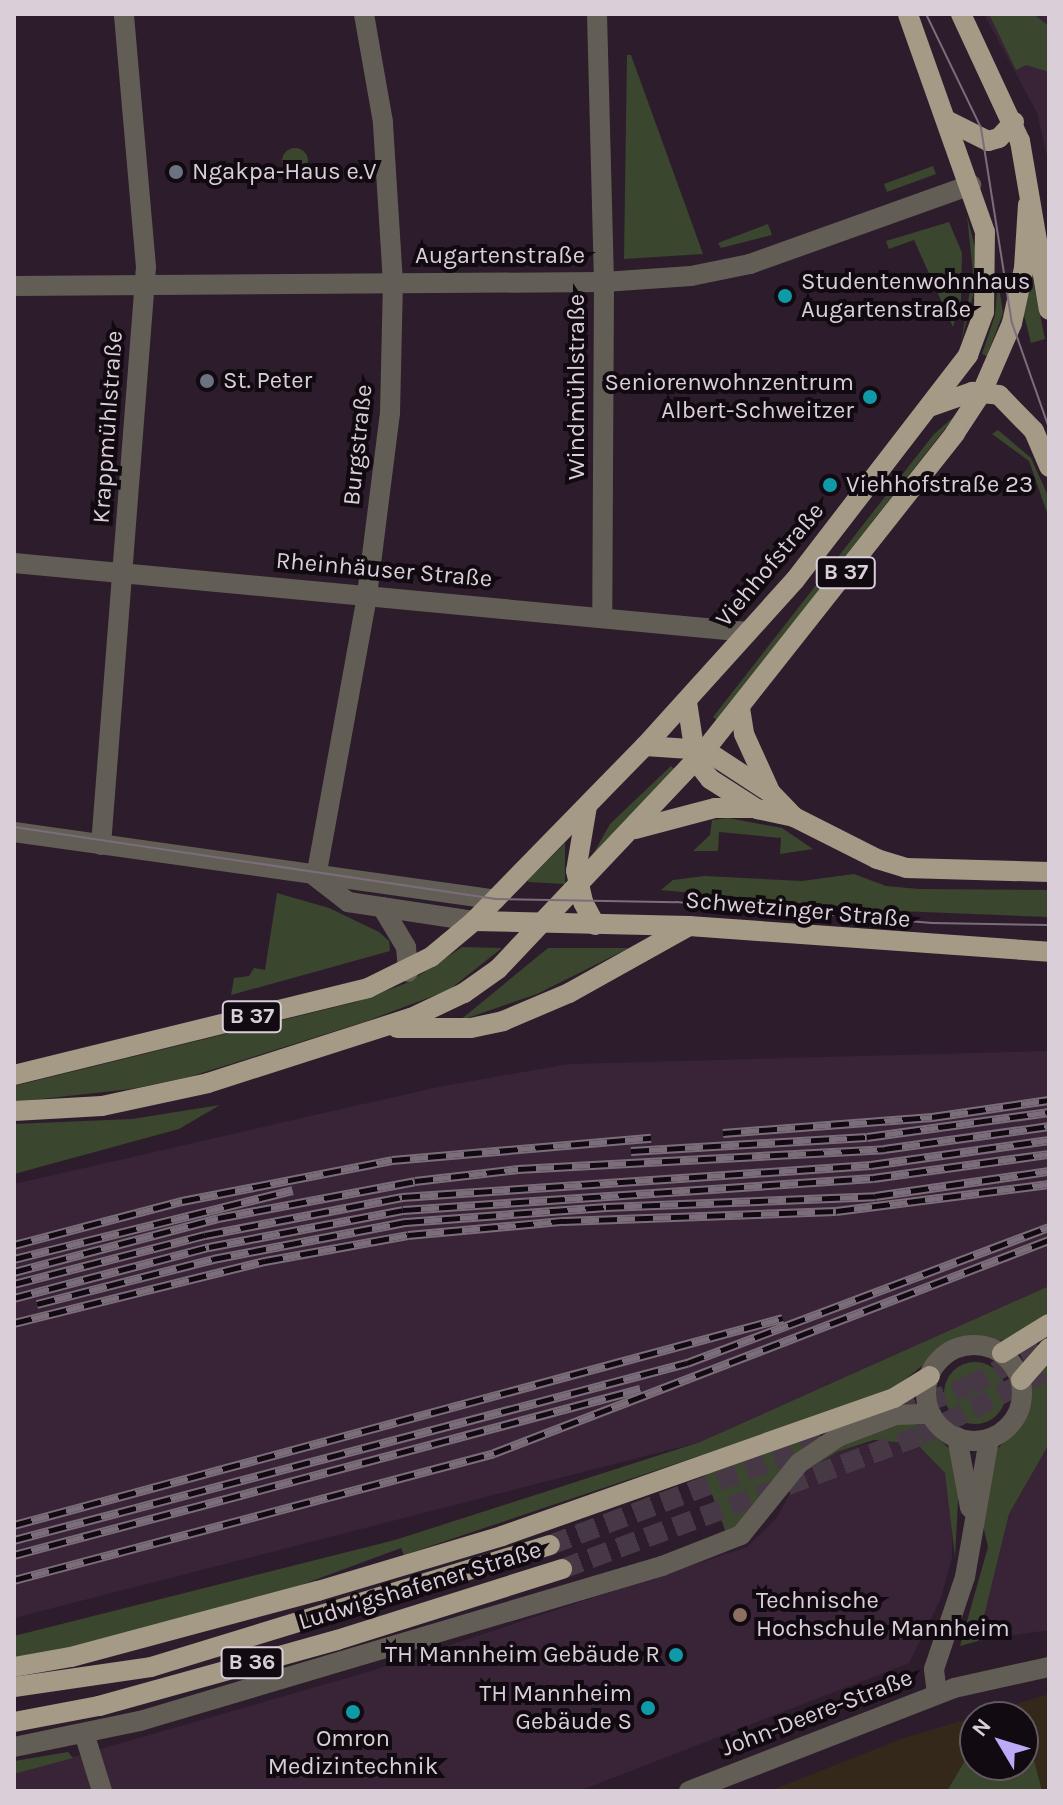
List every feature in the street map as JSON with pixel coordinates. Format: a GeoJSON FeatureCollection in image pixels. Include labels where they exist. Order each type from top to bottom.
{"type":"FeatureCollection","features":[{"type":"Feature","properties":{"kind":"main road","name":"B 37"},"geometry":{"type":"LineString","coordinates":[[908,14],[971,185]]}},
{"type":"Feature","properties":{"kind":"main road","name":"B 37"},"geometry":{"type":"LineString","coordinates":[[14,1111],[102,1106],[167,1093],[384,1028],[483,981],[635,829],[697,753],[740,708],[982,392],[1017,304],[1028,205],[1014,122],[961,14]]}},
{"type":"Feature","properties":{"kind":"main road"},"geometry":{"type":"LineString","coordinates":[[946,120],[988,141],[999,138],[1014,122]]}},
{"type":"Feature","properties":{"kind":"main road","name":"Viehhofstraße"},"geometry":{"type":"LineString","coordinates":[[474,921],[687,702],[820,550],[968,355],[984,312],[985,232],[971,185]]}},
{"type":"Feature","properties":{"kind":"main road"},"geometry":{"type":"LineString","coordinates":[[1028,205],[1049,310]]}},
{"type":"Feature","properties":{"kind":"main road"},"geometry":{"type":"LineString","coordinates":[[929,407],[982,392],[1014,406],[1034,431],[1049,467]]}},
{"type":"Feature","properties":{"kind":"main road"},"geometry":{"type":"LineString","coordinates":[[687,702],[697,753],[718,786],[757,809]]}},
{"type":"Feature","properties":{"kind":"main road"},"geometry":{"type":"LineString","coordinates":[[740,708],[744,734],[771,793]]}},
{"type":"Feature","properties":{"kind":"main road"},"geometry":{"type":"LineString","coordinates":[[645,746],[697,753],[771,793],[794,817]]}},
{"type":"Feature","properties":{"kind":"main road"},"geometry":{"type":"LineString","coordinates":[[587,804],[575,860],[578,888],[595,925]]}},
{"type":"Feature","properties":{"kind":"main road"},"geometry":{"type":"LineString","coordinates":[[635,829],[715,808],[757,809],[794,817],[877,859],[906,868],[1049,872]]}},
{"type":"Feature","properties":{"kind":"main road","name":"B 37"},"geometry":{"type":"LineString","coordinates":[[14,1075],[368,988],[408,972],[474,921]]}},
{"type":"Feature","properties":{"kind":"main road","name":"Schwetzinger Straße"},"geometry":{"type":"LineString","coordinates":[[474,921],[542,925],[689,926],[1049,952]]}},
{"type":"Feature","properties":{"kind":"main road"},"geometry":{"type":"LineString","coordinates":[[384,1028],[462,1029],[503,1021],[569,993],[689,926]]}},
{"type":"Feature","properties":{"kind":"main road"},"geometry":{"type":"LineString","coordinates":[[1002,1353],[1049,1324]]}},
{"type":"Feature","properties":{"kind":"main road"},"geometry":{"type":"LineString","coordinates":[[1021,1380],[1049,1348]]}},
{"type":"Feature","properties":{"kind":"main road"},"geometry":{"type":"LineString","coordinates":[[14,1667],[71,1657],[241,1612],[502,1536],[894,1398],[930,1376]]}},
{"type":"Feature","properties":{"kind":"main road","name":"Ludwigshafener Straße"},"geometry":{"type":"LineString","coordinates":[[14,1687],[151,1667],[550,1545]]}},
{"type":"Feature","properties":{"kind":"main road","name":"Ludwigshafener Straße"},"geometry":{"type":"LineString","coordinates":[[14,1722],[113,1702],[562,1569]]}},
{"type":"Feature","properties":{"kind":"street","name":"Krappmühlstraße"},"geometry":{"type":"LineString","coordinates":[[101,845],[145,285],[136,113],[124,14]]}},
{"type":"Feature","properties":{"kind":"street","name":"Burgstraße"},"geometry":{"type":"LineString","coordinates":[[316,877],[367,595],[390,413],[393,283],[383,122],[364,14]]}},
{"type":"Feature","properties":{"kind":"street","name":"Windmühlstraße"},"geometry":{"type":"LineString","coordinates":[[597,14],[604,282],[602,617]]}},
{"type":"Feature","properties":{"kind":"street","name":"Augartenstraße"},"geometry":{"type":"LineString","coordinates":[[14,286],[604,282],[691,276],[750,264],[971,185]]}},
{"type":"Feature","properties":{"kind":"street","name":"Rheinhäuser Straße"},"geometry":{"type":"LineString","coordinates":[[14,563],[748,632]]}},
{"type":"Feature","properties":{"kind":"street"},"geometry":{"type":"LineString","coordinates":[[14,832],[495,900]]}},
{"type":"Feature","properties":{"kind":"street"},"geometry":{"type":"LineString","coordinates":[[316,877],[348,902],[474,921]]}},
{"type":"Feature","properties":{"kind":"street"},"geometry":{"type":"LineString","coordinates":[[382,907],[406,947],[408,972]]}},
{"type":"Feature","properties":{"kind":"street"},"geometry":{"type":"LineString","coordinates":[[14,1747],[85,1736],[662,1566],[741,1535],[799,1463],[838,1437],[896,1415],[931,1414],[957,1437],[989,1439],[1013,1422],[1022,1395],[1021,1380],[1002,1353],[989,1347],[960,1347],[948,1353],[930,1376],[931,1414]]}},
{"type":"Feature","properties":{"kind":"street","name":"John-Deere-Straße"},"geometry":{"type":"LineString","coordinates":[[957,1437],[972,1528]]}},
{"type":"Feature","properties":{"kind":"street","name":"John-Deere-Straße"},"geometry":{"type":"LineString","coordinates":[[689,1791],[937,1694],[934,1669],[965,1577],[989,1439]]}},
{"type":"Feature","properties":{"kind":"street"},"geometry":{"type":"LineString","coordinates":[[937,1694],[1049,1667]]}},
{"type":"Feature","properties":{"kind":"street"},"geometry":{"type":"LineString","coordinates":[[85,1736],[102,1791]]}},
{"type":"Feature","properties":{"kind":"shaded area"},"geometry":{"type":"Polygon","coordinates":[[[984,14],[1049,14],[1049,165],[1037,113],[984,14]]]}},
{"type":"Feature","properties":{"kind":"shaded area"},"geometry":{"type":"Polygon","coordinates":[[[1049,1051],[1049,1286],[700,1442],[14,1618],[14,1184],[438,1087],[569,1064],[1049,1051]]]}},
{"type":"Feature","properties":{"kind":"shaded area","name":"Technische Hochschule Mannheim"},"geometry":{"type":"Polygon","coordinates":[[[885,1439],[909,1441],[931,1454],[945,1473],[952,1514],[952,1557],[941,1598],[909,1663],[579,1791],[14,1791],[14,1774],[368,1672],[747,1547],[776,1519],[800,1475],[837,1452],[885,1439]]]}},
{"type":"Feature","properties":{"kind":"shaded area","name":"Technische Hochschule Mannheim"},"geometry":{"type":"Polygon","coordinates":[[[1049,1444],[1049,1630],[978,1641],[1009,1514],[1049,1444]]]}},
{"type":"Feature","properties":{"kind":"shaded area"},"geometry":{"type":"Polygon","coordinates":[[[1049,1694],[1049,1791],[770,1791],[901,1739],[959,1721],[959,1781],[1039,1781],[1039,1701],[1026,1701],[1049,1694]]]}},
{"type":"Feature","properties":{"kind":"green space"},"geometry":{"type":"Polygon","coordinates":[[[989,14],[1033,14],[1049,26],[1049,72],[1026,65],[1016,70],[989,14]]]}},
{"type":"Feature","properties":{"kind":"green space"},"geometry":{"type":"Polygon","coordinates":[[[627,55],[631,55],[703,254],[624,259],[627,55]]]}},
{"type":"Feature","properties":{"kind":"green space"},"geometry":{"type":"Polygon","coordinates":[[[295,148],[304,152],[308,161],[304,170],[295,174],[286,170],[282,161],[286,152],[295,148]]]}},
{"type":"Feature","properties":{"kind":"green space"},"geometry":{"type":"Polygon","coordinates":[[[933,166],[936,174],[887,192],[884,184],[933,166]]]}},
{"type":"Feature","properties":{"kind":"green space"},"geometry":{"type":"Polygon","coordinates":[[[967,216],[976,251],[976,283],[961,343],[973,273],[967,216]]]}},
{"type":"Feature","properties":{"kind":"green space"},"geometry":{"type":"Polygon","coordinates":[[[949,222],[962,253],[961,299],[953,327],[914,240],[889,249],[886,241],[949,222]]]}},
{"type":"Feature","properties":{"kind":"green space"},"geometry":{"type":"Polygon","coordinates":[[[768,224],[772,235],[721,248],[718,243],[768,224]]]}},
{"type":"Feature","properties":{"kind":"green space"},"geometry":{"type":"Polygon","coordinates":[[[1032,276],[1045,339],[1031,343],[1024,315],[1032,276]]]}},
{"type":"Feature","properties":{"kind":"green space"},"geometry":{"type":"Polygon","coordinates":[[[998,280],[1003,313],[987,356],[982,354],[995,315],[998,280]]]}},
{"type":"Feature","properties":{"kind":"green space"},"geometry":{"type":"Polygon","coordinates":[[[955,416],[717,720],[713,717],[934,434],[955,416]]]}},
{"type":"Feature","properties":{"kind":"green space"},"geometry":{"type":"Polygon","coordinates":[[[998,430],[1031,458],[1049,498],[1049,518],[1029,461],[992,434],[998,430]]]}},
{"type":"Feature","properties":{"kind":"green space"},"geometry":{"type":"Polygon","coordinates":[[[671,766],[675,770],[592,856],[610,824],[671,766]]]}},
{"type":"Feature","properties":{"kind":"green space"},"geometry":{"type":"Polygon","coordinates":[[[728,818],[782,828],[813,849],[780,854],[781,838],[719,832],[718,851],[693,851],[710,835],[712,820],[728,818]]]}},
{"type":"Feature","properties":{"kind":"green space"},"geometry":{"type":"Polygon","coordinates":[[[565,843],[565,884],[528,882],[528,880],[565,843]]]}},
{"type":"Feature","properties":{"kind":"green space"},"geometry":{"type":"Polygon","coordinates":[[[854,874],[886,886],[919,889],[1049,890],[1049,917],[872,910],[661,890],[673,880],[704,876],[802,881],[854,874]]]}},
{"type":"Feature","properties":{"kind":"green space"},"geometry":{"type":"Polygon","coordinates":[[[277,893],[329,908],[379,932],[389,941],[390,951],[231,995],[234,978],[249,976],[254,968],[265,970],[277,893]]]}},
{"type":"Feature","properties":{"kind":"green space"},"geometry":{"type":"Polygon","coordinates":[[[462,947],[502,948],[449,990],[367,1021],[189,1077],[131,1089],[14,1102],[14,1086],[356,1002],[409,982],[462,947]]]}},
{"type":"Feature","properties":{"kind":"green space"},"geometry":{"type":"Polygon","coordinates":[[[548,948],[629,948],[537,994],[459,1021],[548,948]]]}},
{"type":"Feature","properties":{"kind":"green space"},"geometry":{"type":"Polygon","coordinates":[[[220,1105],[179,1129],[14,1174],[14,1124],[132,1119],[220,1105]]]}},
{"type":"Feature","properties":{"kind":"green space"},"geometry":{"type":"Polygon","coordinates":[[[1049,1286],[1049,1315],[1008,1342],[979,1336],[956,1339],[889,1392],[404,1555],[401,1548],[285,1591],[128,1635],[14,1659],[14,1636],[395,1540],[700,1442],[1049,1286]]]}},
{"type":"Feature","properties":{"kind":"green space"},"geometry":{"type":"Polygon","coordinates":[[[1049,1358],[1049,1444],[1009,1514],[978,1641],[960,1646],[988,1547],[983,1526],[996,1450],[1021,1426],[1034,1377],[1049,1358]]]}},
{"type":"Feature","properties":{"kind":"green space"},"geometry":{"type":"Polygon","coordinates":[[[975,1362],[997,1371],[1006,1393],[997,1415],[975,1424],[953,1415],[944,1393],[953,1371],[975,1362]]]}},
{"type":"Feature","properties":{"kind":"green space"},"geometry":{"type":"Polygon","coordinates":[[[899,1422],[923,1425],[951,1450],[959,1483],[955,1557],[945,1473],[917,1444],[874,1440],[837,1452],[800,1475],[824,1453],[899,1422]]]}},
{"type":"Feature","properties":{"kind":"green space"},"geometry":{"type":"Polygon","coordinates":[[[820,1434],[821,1438],[752,1517],[726,1533],[705,1475],[820,1434]]]}},
{"type":"Feature","properties":{"kind":"green space"},"geometry":{"type":"Polygon","coordinates":[[[68,1752],[73,1758],[14,1774],[14,1761],[68,1752]]]}},
{"type":"Feature","properties":{"kind":"green space"},"geometry":{"type":"Polygon","coordinates":[[[959,1771],[959,1781],[1039,1779],[1042,1791],[947,1791],[959,1771]]]}},
{"type":"Feature","properties":{"kind":"tunnel"},"geometry":{"type":"LineString","coordinates":[[898,1413],[969,1386],[1049,1342]]}},
{"type":"Feature","properties":{"kind":"tunnel"},"geometry":{"type":"LineString","coordinates":[[562,1569],[919,1436],[1049,1370]]}},
{"type":"Feature","properties":{"kind":"tunnel"},"geometry":{"type":"LineString","coordinates":[[550,1545],[823,1442]]}},
{"type":"Feature","properties":{"kind":"tram line"},"geometry":{"type":"LineString","coordinates":[[926,14],[981,128],[1012,323],[1049,428]]}},
{"type":"Feature","properties":{"kind":"tram line"},"geometry":{"type":"LineString","coordinates":[[14,827],[496,899],[676,902],[932,923],[1049,925]]}},
{"type":"Feature","properties":{"kind":"railway"},"geometry":{"type":"LineString","coordinates":[[723,1133],[932,1117],[1049,1100]]}},
{"type":"Feature","properties":{"kind":"railway"},"geometry":{"type":"LineString","coordinates":[[631,1151],[867,1137],[1049,1112]]}},
{"type":"Feature","properties":{"kind":"railway"},"geometry":{"type":"LineString","coordinates":[[14,1272],[218,1218],[415,1181],[518,1169],[884,1149],[1049,1126]]}},
{"type":"Feature","properties":{"kind":"railway"},"geometry":{"type":"LineString","coordinates":[[14,1245],[182,1201],[392,1160],[651,1138]]}},
{"type":"Feature","properties":{"kind":"railway"},"geometry":{"type":"LineString","coordinates":[[14,1284],[205,1235],[402,1197],[871,1165],[1049,1140]]}},
{"type":"Feature","properties":{"kind":"railway"},"geometry":{"type":"LineString","coordinates":[[14,1298],[209,1247],[403,1210],[873,1178],[1049,1154]]}},
{"type":"Feature","properties":{"kind":"railway"},"geometry":{"type":"LineString","coordinates":[[37,1304],[213,1259],[406,1222],[606,1207],[875,1196],[1049,1171]]}},
{"type":"Feature","properties":{"kind":"railway"},"geometry":{"type":"LineString","coordinates":[[14,1323],[265,1261],[408,1235],[563,1221],[836,1211],[1049,1184]]}},
{"type":"Feature","properties":{"kind":"railway"},"geometry":{"type":"LineString","coordinates":[[14,1259],[293,1190]]}},
{"type":"Feature","properties":{"kind":"railway"},"geometry":{"type":"LineString","coordinates":[[14,1540],[687,1363],[1049,1227]]}},
{"type":"Feature","properties":{"kind":"railway"},"geometry":{"type":"LineString","coordinates":[[14,1580],[494,1453],[1049,1240]]}},
{"type":"Feature","properties":{"kind":"railway"},"geometry":{"type":"LineString","coordinates":[[14,1525],[783,1318]]}},
{"type":"Feature","properties":{"kind":"railway"},"geometry":{"type":"LineString","coordinates":[[14,1555],[640,1389]]}},
{"type":"Feature","properties":{"kind":"place","name":"Ngakpa-Haus e.V"},"geometry":{"type":"Point","coordinates":[176,172]}},
{"type":"Feature","properties":{"kind":"place","name":"Studentenwohnhaus Augartenstraße"},"geometry":{"type":"Point","coordinates":[785,296]}},
{"type":"Feature","properties":{"kind":"place","name":"St. Peter"},"geometry":{"type":"Point","coordinates":[207,381]}},
{"type":"Feature","properties":{"kind":"place","name":"Seniorenwohnzentrum Albert-Schweitzer"},"geometry":{"type":"Point","coordinates":[870,397]}},
{"type":"Feature","properties":{"kind":"place","name":"Viehhofstraße 23"},"geometry":{"type":"Point","coordinates":[830,485]}},
{"type":"Feature","properties":{"kind":"place","name":"Technische Hochschule Mannheim"},"geometry":{"type":"Point","coordinates":[740,1615]}},
{"type":"Feature","properties":{"kind":"place","name":"TH Mannheim Gebäude R"},"geometry":{"type":"Point","coordinates":[676,1655]}},
{"type":"Feature","properties":{"kind":"place","name":"TH Mannheim Gebäude S"},"geometry":{"type":"Point","coordinates":[648,1708]}},
{"type":"Feature","properties":{"kind":"place","name":"Omron Medizintechnik"},"geometry":{"type":"Point","coordinates":[353,1712]}}]}
